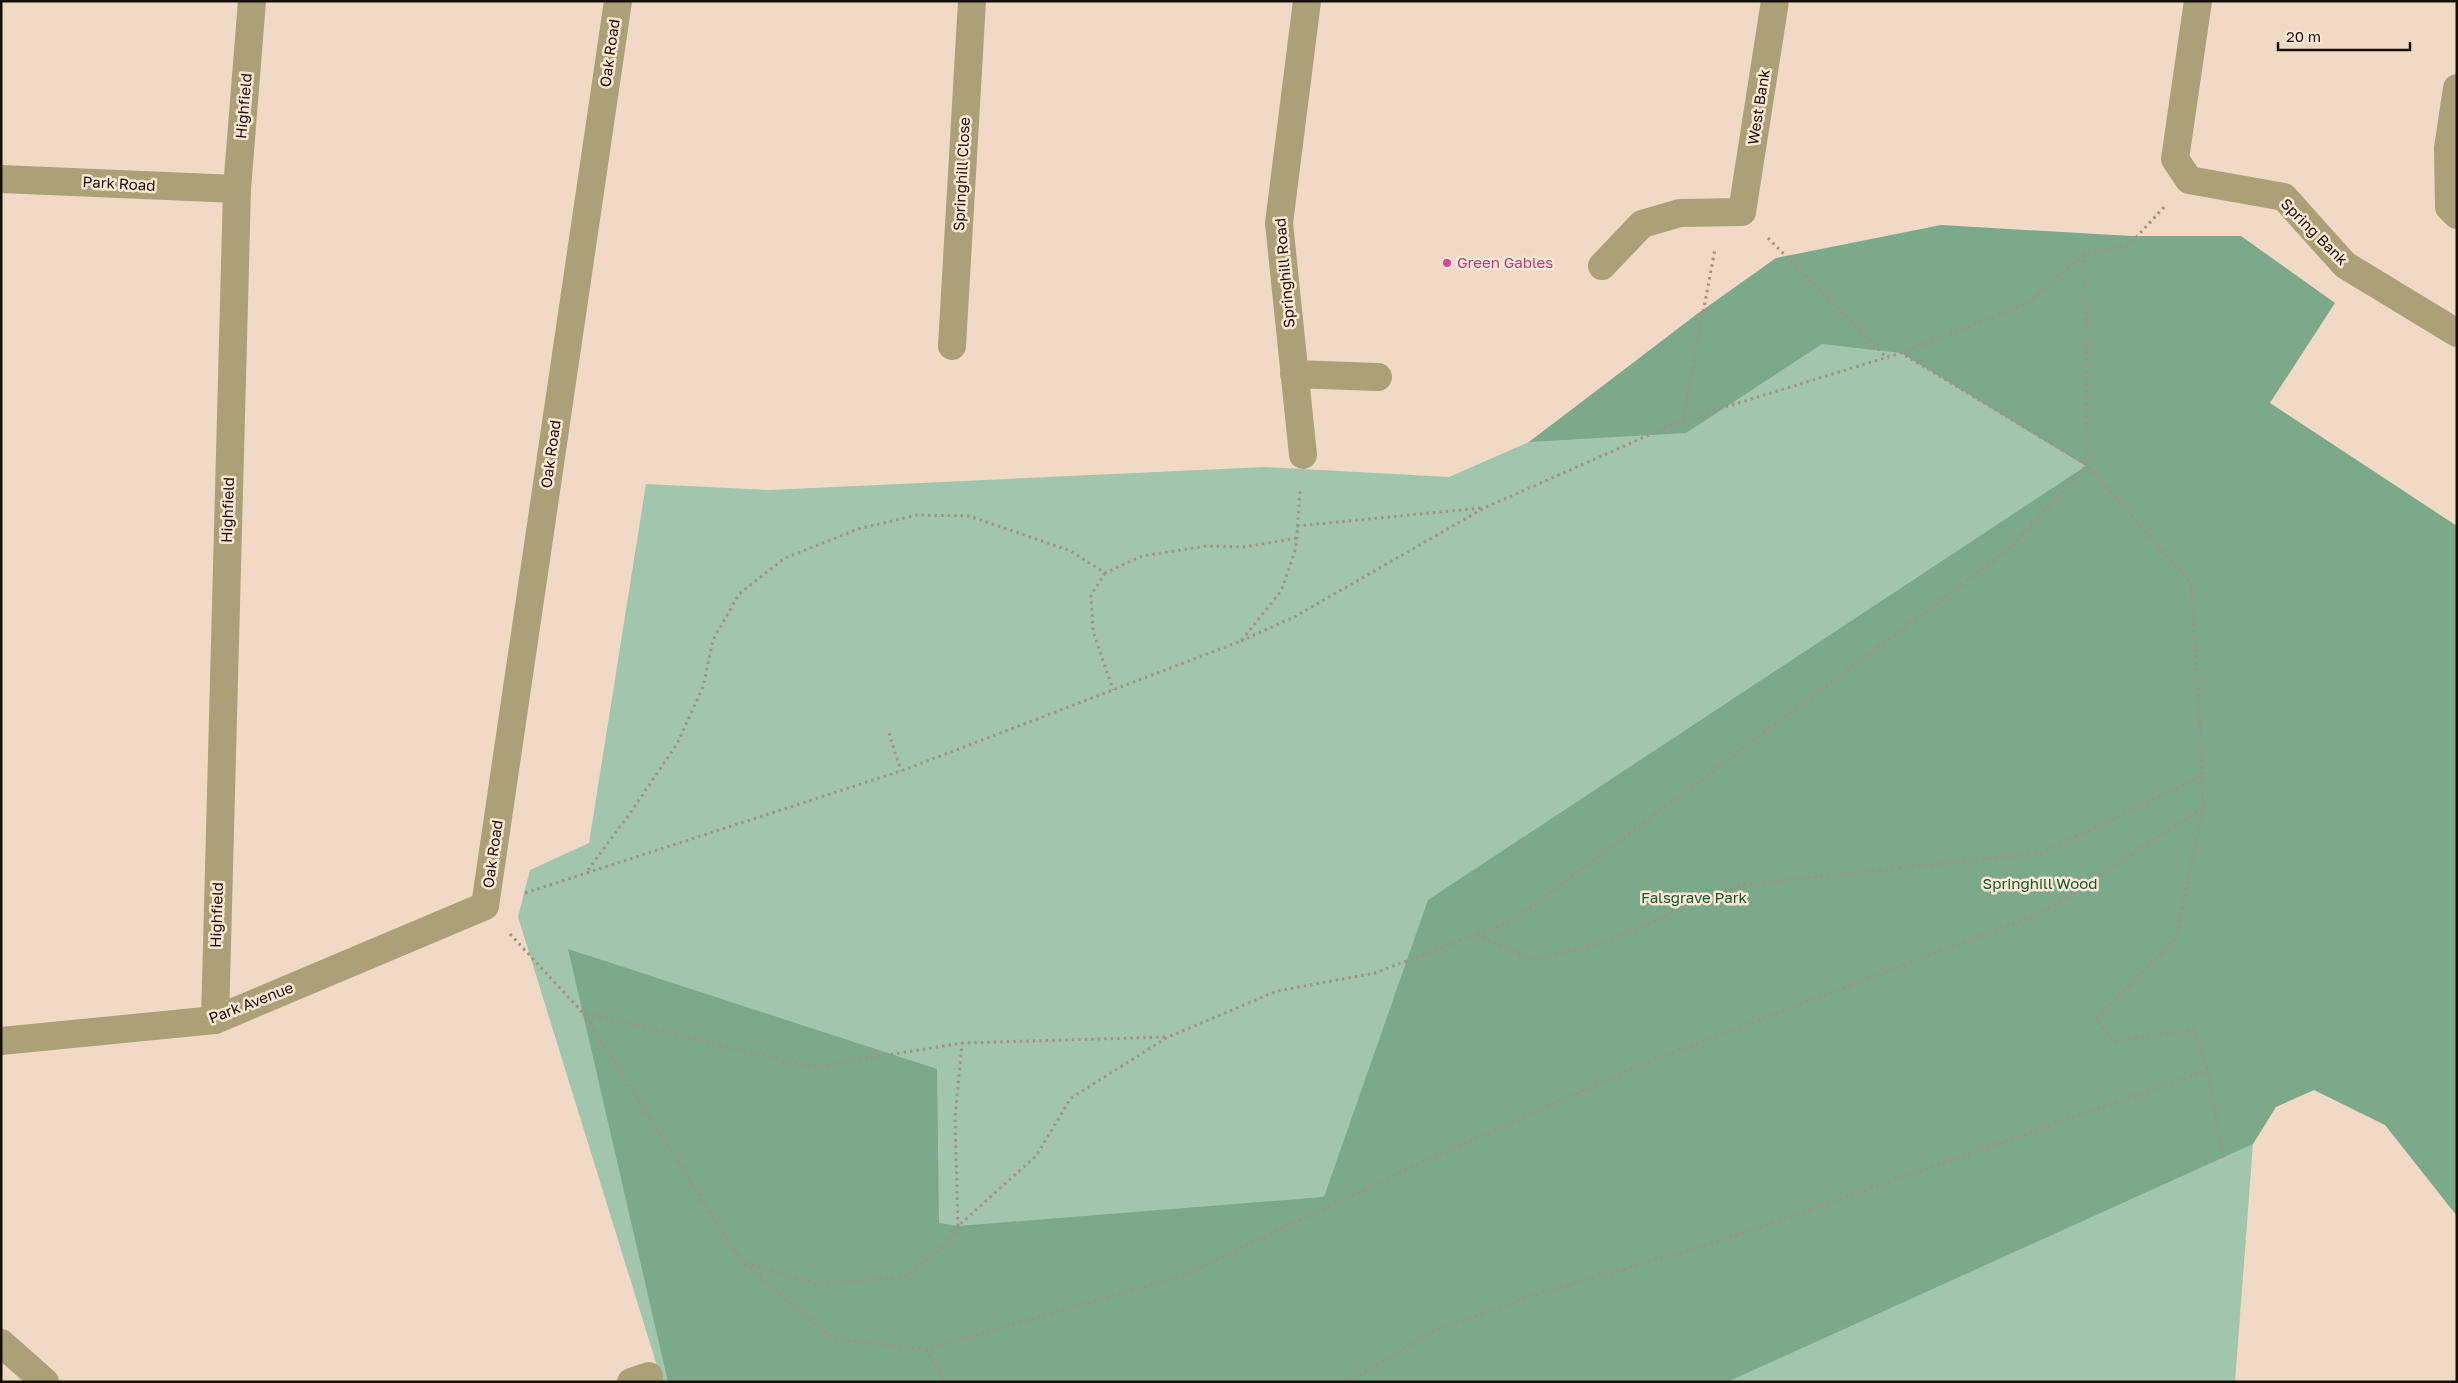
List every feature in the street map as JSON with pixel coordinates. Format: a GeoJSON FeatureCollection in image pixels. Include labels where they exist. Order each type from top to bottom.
{"type":"FeatureCollection","features":[{"type":"Feature","properties":{"kind":"street","name":"Highfield"},"geometry":{"type":"LineString","coordinates":[[215,1020],[237,189],[252,1]]}},
{"type":"Feature","properties":{"kind":"street","name":"Oak Road"},"geometry":{"type":"LineString","coordinates":[[485,906],[618,1]]}},
{"type":"Feature","properties":{"kind":"street","name":"Springhill Close"},"geometry":{"type":"LineString","coordinates":[[952,346],[972,1]]}},
{"type":"Feature","properties":{"kind":"street","name":"Springhill Road"},"geometry":{"type":"LineString","coordinates":[[1303,455],[1279,222],[1307,1]]}},
{"type":"Feature","properties":{"kind":"street","name":"West Bank"},"geometry":{"type":"LineString","coordinates":[[1742,212],[1775,1]]}},
{"type":"Feature","properties":{"kind":"street"},"geometry":{"type":"LineString","coordinates":[[2188,180],[2175,158],[2198,1]]}},
{"type":"Feature","properties":{"kind":"street"},"geometry":{"type":"LineString","coordinates":[[2457,88],[2448,148],[2449,207],[2457,215]]}},
{"type":"Feature","properties":{"kind":"street","name":"Park Road"},"geometry":{"type":"LineString","coordinates":[[1,179],[237,189]]}},
{"type":"Feature","properties":{"kind":"street","name":"Spring Bank"},"geometry":{"type":"LineString","coordinates":[[2188,180],[2284,198],[2345,265],[2457,333]]}},
{"type":"Feature","properties":{"kind":"street"},"geometry":{"type":"LineString","coordinates":[[1602,266],[1642,224],[1680,213],[1742,212]]}},
{"type":"Feature","properties":{"kind":"street"},"geometry":{"type":"LineString","coordinates":[[1294,374],[1378,377]]}},
{"type":"Feature","properties":{"kind":"street","name":"Park Avenue"},"geometry":{"type":"LineString","coordinates":[[1,1041],[215,1020],[485,906]]}},
{"type":"Feature","properties":{"kind":"street"},"geometry":{"type":"LineString","coordinates":[[1,1343],[44,1382]]}},
{"type":"Feature","properties":{"kind":"path"},"geometry":{"type":"LineString","coordinates":[[2188,180],[2130,244],[2085,254],[2028,303],[1901,353],[1683,420],[1484,508],[1296,616],[1241,641],[901,771],[587,870],[485,906],[583,1013],[742,1262],[833,1339],[926,1349],[1184,1275],[1414,1166],[1648,1062],[2041,913],[2203,808]]}},
{"type":"Feature","properties":{"kind":"path"},"geometry":{"type":"LineString","coordinates":[[1683,420],[1716,241],[1742,212],[1886,357]]}},
{"type":"Feature","properties":{"kind":"path"},"geometry":{"type":"LineString","coordinates":[[742,1262],[816,1284],[904,1277],[946,1244],[958,1226],[1036,1156],[1071,1098],[1168,1037],[1276,991],[1375,973],[1514,920],[2009,549],[2087,465],[2085,254]]}},
{"type":"Feature","properties":{"kind":"path"},"geometry":{"type":"LineString","coordinates":[[1901,353],[2087,465],[2191,583],[2203,808],[2176,938],[2096,1019],[2114,1041],[2193,1030],[2208,1070],[2223,1158]]}},
{"type":"Feature","properties":{"kind":"path"},"geometry":{"type":"LineString","coordinates":[[1241,641],[1281,591],[1296,548],[1303,455]]}},
{"type":"Feature","properties":{"kind":"path"},"geometry":{"type":"LineString","coordinates":[[1298,526],[1484,508]]}},
{"type":"Feature","properties":{"kind":"path"},"geometry":{"type":"LineString","coordinates":[[587,870],[628,816],[677,744],[704,687],[713,640],[739,594],[785,558],[858,529],[917,515],[969,516],[1071,551],[1105,573]]}},
{"type":"Feature","properties":{"kind":"path"},"geometry":{"type":"LineString","coordinates":[[1113,690],[1093,631],[1091,595],[1105,573],[1142,556],[1206,546],[1244,546],[1297,538]]}},
{"type":"Feature","properties":{"kind":"path"},"geometry":{"type":"LineString","coordinates":[[889,734],[901,771]]}},
{"type":"Feature","properties":{"kind":"path"},"geometry":{"type":"LineString","coordinates":[[1476,935],[1534,960],[1604,942],[1740,884],[2041,853],[2202,776]]}},
{"type":"Feature","properties":{"kind":"path"},"geometry":{"type":"LineString","coordinates":[[583,1013],[814,1067],[962,1043],[1168,1037]]}},
{"type":"Feature","properties":{"kind":"path"},"geometry":{"type":"LineString","coordinates":[[958,1226],[955,1118],[962,1043]]}},
{"type":"Feature","properties":{"kind":"path"},"geometry":{"type":"LineString","coordinates":[[1348,1382],[1431,1332],[1533,1295],[1720,1241],[2208,1070]]}},
{"type":"Feature","properties":{"kind":"path"},"geometry":{"type":"LineString","coordinates":[[926,1349],[945,1382]]}},
{"type":"Feature","properties":{"kind":"green space","name":"Springhill Wood"},"geometry":{"type":"Polygon","coordinates":[[[1941,225],[2131,236],[2241,236],[2335,303],[2270,403],[2457,526],[2457,1216],[2385,1125],[2314,1090],[2276,1107],[2253,1144],[1727,1382],[668,1382],[568,949],[937,1069],[939,1223],[958,1226],[1324,1197],[1428,900],[2086,466],[1901,353],[1822,344],[1686,433],[1529,442],[1697,314],[1776,258],[1941,225]]]}},
{"type":"Feature","properties":{"kind":"green space","name":"Falsgrave Park"},"geometry":{"type":"Polygon","coordinates":[[[1776,258],[1901,353],[2087,465],[2253,1144],[2235,1382],[662,1382],[518,917],[530,870],[589,843],[646,484],[769,490],[1264,467],[1449,477],[1529,442],[1776,258]]]}},
{"type":"Feature","properties":{"kind":"place","name":"Green Gables"},"geometry":{"type":"Point","coordinates":[1447,263]}}]}
